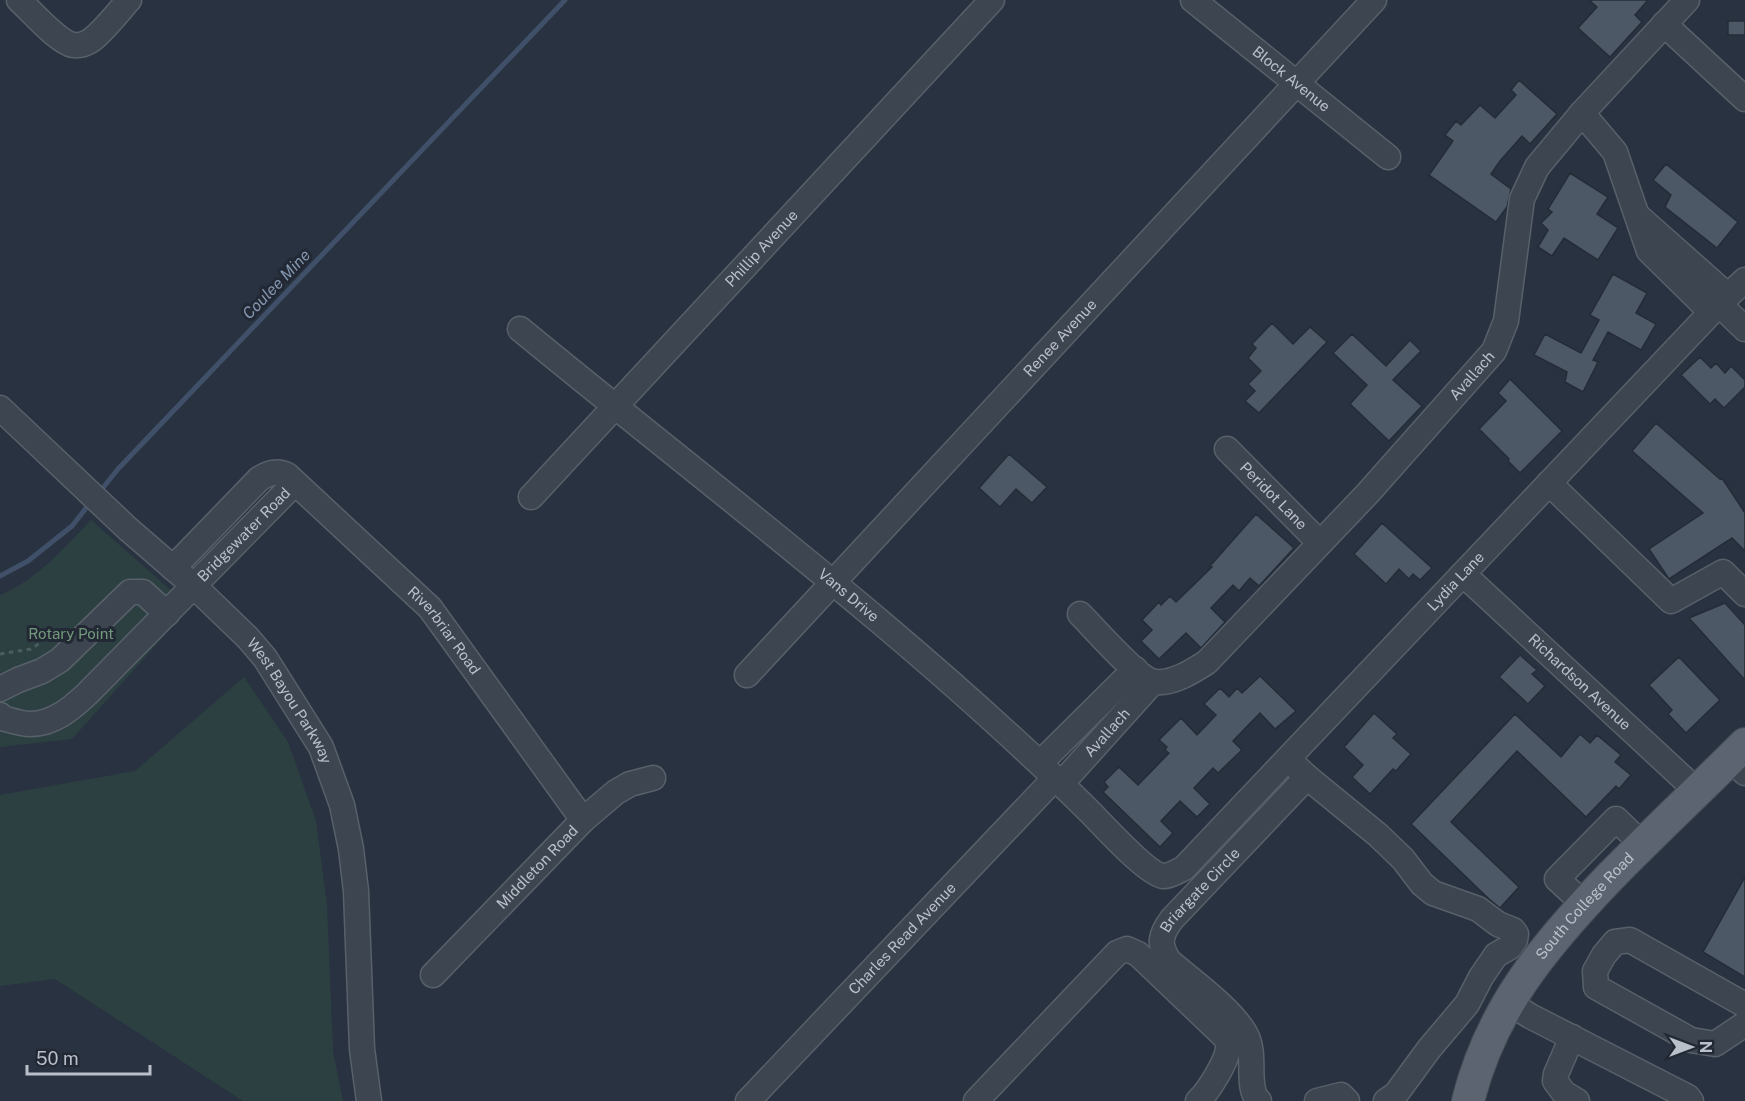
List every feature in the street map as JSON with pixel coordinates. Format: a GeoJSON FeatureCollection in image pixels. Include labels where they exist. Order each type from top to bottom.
{"type":"FeatureCollection","features":[{"type":"Feature","properties":{"kind":"main road","name":"South College Road"},"geometry":{"type":"LineString","coordinates":[[1468,1101],[1485,1047],[1520,981],[1535,962],[1584,904],[1642,844],[1697,791],[1740,759]]}},
{"type":"Feature","properties":{"kind":"street"},"geometry":{"type":"LineString","coordinates":[[19,0],[61,39],[76,46],[91,41],[129,0]]}},
{"type":"Feature","properties":{"kind":"street","name":"Phillip Avenue"},"geometry":{"type":"LineString","coordinates":[[531,497],[992,0]]}},
{"type":"Feature","properties":{"kind":"street","name":"Block Avenue"},"geometry":{"type":"LineString","coordinates":[[1193,0],[1388,157]]}},
{"type":"Feature","properties":{"kind":"street","name":"Renee Avenue"},"geometry":{"type":"LineString","coordinates":[[747,675],[1374,0]]}},
{"type":"Feature","properties":{"kind":"street","name":"Avallach"},"geometry":{"type":"LineString","coordinates":[[1052,775],[1144,675],[1158,682],[1182,677],[1207,663],[1368,493],[1494,351],[1506,321],[1522,199],[1537,167],[1582,113],[1687,0]]}},
{"type":"Feature","properties":{"kind":"street"},"geometry":{"type":"LineString","coordinates":[[1664,24],[1745,99]]}},
{"type":"Feature","properties":{"kind":"street"},"geometry":{"type":"LineString","coordinates":[[1582,113],[1615,152],[1637,216],[1726,298],[1745,329]]}},
{"type":"Feature","properties":{"kind":"street","name":"Lydia Lane"},"geometry":{"type":"LineString","coordinates":[[1164,876],[1184,868],[1726,298]]}},
{"type":"Feature","properties":{"kind":"street","name":"Vans Drive"},"geometry":{"type":"LineString","coordinates":[[520,329],[832,581],[975,702],[1137,859],[1153,872],[1164,876]]}},
{"type":"Feature","properties":{"kind":"street","name":"West Bayou Parkway"},"geometry":{"type":"LineString","coordinates":[[0,408],[248,638],[265,658],[321,747],[342,805],[351,849],[356,891],[362,1049],[369,1101]]}},
{"type":"Feature","properties":{"kind":"street","name":"Peridot Lane"},"geometry":{"type":"LineString","coordinates":[[1227,449],[1320,543]]}},
{"type":"Feature","properties":{"kind":"street","name":"Riverbriar Road"},"geometry":{"type":"LineString","coordinates":[[273,472],[287,475],[430,608],[583,820]]}},
{"type":"Feature","properties":{"kind":"street","name":"Bridgewater Road"},"geometry":{"type":"LineString","coordinates":[[173,568],[259,479],[273,472]]}},
{"type":"Feature","properties":{"kind":"street","name":"Bridgewater Road"},"geometry":{"type":"LineString","coordinates":[[0,715],[29,724],[51,720],[70,710],[295,483]]}},
{"type":"Feature","properties":{"kind":"street"},"geometry":{"type":"LineString","coordinates":[[1548,483],[1671,601],[1723,572],[1745,594]]}},
{"type":"Feature","properties":{"kind":"street","name":"Richardson Avenue"},"geometry":{"type":"LineString","coordinates":[[1462,574],[1697,791]]}},
{"type":"Feature","properties":{"kind":"street"},"geometry":{"type":"LineString","coordinates":[[0,689],[42,672],[60,660],[130,592],[143,592],[167,614]]}},
{"type":"Feature","properties":{"kind":"street"},"geometry":{"type":"LineString","coordinates":[[1080,614],[1144,675]]}},
{"type":"Feature","properties":{"kind":"street"},"geometry":{"type":"LineString","coordinates":[[1288,759],[1378,835],[1433,893],[1478,909],[1516,934],[1510,947],[1496,955],[1467,1004],[1429,1049],[1396,1094],[1386,1101]]}},
{"type":"Feature","properties":{"kind":"street","name":"Charles Read Avenue"},"geometry":{"type":"LineString","coordinates":[[748,1101],[1052,775]]}},
{"type":"Feature","properties":{"kind":"street","name":"Briargate Circle"},"geometry":{"type":"LineString","coordinates":[[1259,1101],[1253,1094],[1252,1057],[1245,1034],[1232,1016],[1169,961],[1161,942],[1164,929],[1172,919],[1307,777]]}},
{"type":"Feature","properties":{"kind":"street","name":"Middleton Road"},"geometry":{"type":"LineString","coordinates":[[433,975],[583,820],[616,792],[630,784],[654,778]]}},
{"type":"Feature","properties":{"kind":"street"},"geometry":{"type":"LineString","coordinates":[[1745,1005],[1630,940],[1615,942],[1595,971],[1596,987],[1690,1040],[1715,1044],[1745,1024]]}},
{"type":"Feature","properties":{"kind":"street"},"geometry":{"type":"LineString","coordinates":[[976,1101],[1117,953],[1127,950],[1138,954],[1226,1038],[1227,1055],[1204,1099]]}},
{"type":"Feature","properties":{"kind":"street"},"geometry":{"type":"LineString","coordinates":[[1508,1002],[1530,1016],[1688,1096],[1691,1101]]}},
{"type":"Feature","properties":{"kind":"street"},"geometry":{"type":"LineString","coordinates":[[1572,1037],[1555,1081],[1564,1094],[1577,1101]]}},
{"type":"Feature","properties":{"kind":"street"},"geometry":{"type":"LineString","coordinates":[[1317,1101],[1341,1095],[1347,1101]]}},
{"type":"Feature","properties":{"kind":"path"},"geometry":{"type":"LineString","coordinates":[[0,654],[31,649],[44,641]]}},
{"type":"Feature","properties":{"kind":"green space","name":"Rotary Point"},"geometry":{"type":"Polygon","coordinates":[[[91,520],[190,607],[72,739],[0,747],[0,595],[38,572],[91,520]]]}},
{"type":"Feature","properties":{"kind":"green space"},"geometry":{"type":"Polygon","coordinates":[[[244,677],[288,742],[316,821],[327,905],[333,1051],[343,1101],[243,1101],[55,979],[0,986],[0,795],[135,771],[244,677]]]}},
{"type":"Feature","properties":{"kind":"building"},"geometry":{"type":"Polygon","coordinates":[[[1589,0],[1648,0],[1635,15],[1642,22],[1610,57],[1578,28],[1597,7],[1589,0]]]}},
{"type":"Feature","properties":{"kind":"building"},"geometry":{"type":"Polygon","coordinates":[[[1728,21],[1745,21],[1745,35],[1728,35],[1728,21]]]}},
{"type":"Feature","properties":{"kind":"building"},"geometry":{"type":"Polygon","coordinates":[[[1519,80],[1557,114],[1530,144],[1522,136],[1491,174],[1511,189],[1507,207],[1496,222],[1429,175],[1453,141],[1445,135],[1456,121],[1461,125],[1480,105],[1495,118],[1516,95],[1511,90],[1519,80]]]}},
{"type":"Feature","properties":{"kind":"building"},"geometry":{"type":"Polygon","coordinates":[[[1666,164],[1738,222],[1717,248],[1665,207],[1671,195],[1653,180],[1666,164]]]}},
{"type":"Feature","properties":{"kind":"building"},"geometry":{"type":"Polygon","coordinates":[[[1570,173],[1608,197],[1597,214],[1618,228],[1598,260],[1564,238],[1552,256],[1538,247],[1548,230],[1541,223],[1552,212],[1548,209],[1570,173]]]}},
{"type":"Feature","properties":{"kind":"building"},"geometry":{"type":"Polygon","coordinates":[[[1613,274],[1647,293],[1636,313],[1656,324],[1641,350],[1608,332],[1593,360],[1598,362],[1583,392],[1565,382],[1567,372],[1534,355],[1545,334],[1581,353],[1599,320],[1590,315],[1613,274]]]}},
{"type":"Feature","properties":{"kind":"building"},"geometry":{"type":"Polygon","coordinates":[[[1272,323],[1293,344],[1310,327],[1327,342],[1259,413],[1245,401],[1255,391],[1248,384],[1261,371],[1248,358],[1256,348],[1252,344],[1272,323]]]}},
{"type":"Feature","properties":{"kind":"building"},"geometry":{"type":"Polygon","coordinates":[[[1352,334],[1386,366],[1410,340],[1421,351],[1393,380],[1422,406],[1389,441],[1350,404],[1367,385],[1333,353],[1352,334]]]}},
{"type":"Feature","properties":{"kind":"building"},"geometry":{"type":"Polygon","coordinates":[[[1700,357],[1711,368],[1716,363],[1725,373],[1731,366],[1745,380],[1745,387],[1724,408],[1715,399],[1710,404],[1681,375],[1700,357]]]}},
{"type":"Feature","properties":{"kind":"building"},"geometry":{"type":"Polygon","coordinates":[[[1510,379],[1562,431],[1520,473],[1479,429],[1506,401],[1498,393],[1510,379]]]}},
{"type":"Feature","properties":{"kind":"building"},"geometry":{"type":"Polygon","coordinates":[[[1656,423],[1720,479],[1722,478],[1745,513],[1745,551],[1732,538],[1669,579],[1649,549],[1703,513],[1632,451],[1656,423]]]}},
{"type":"Feature","properties":{"kind":"building"},"geometry":{"type":"Polygon","coordinates":[[[1009,454],[1047,487],[1032,503],[1016,489],[1000,507],[979,488],[1009,454]]]}},
{"type":"Feature","properties":{"kind":"building"},"geometry":{"type":"Polygon","coordinates":[[[1256,514],[1294,548],[1259,586],[1250,578],[1239,591],[1233,585],[1211,608],[1225,622],[1201,648],[1186,633],[1159,659],[1141,641],[1152,630],[1142,620],[1159,602],[1161,605],[1170,596],[1176,602],[1212,567],[1210,566],[1256,514]]]}},
{"type":"Feature","properties":{"kind":"building"},"geometry":{"type":"Polygon","coordinates":[[[1382,523],[1432,568],[1420,580],[1413,574],[1409,579],[1399,569],[1386,584],[1354,554],[1382,523]]]}},
{"type":"Feature","properties":{"kind":"building"},"geometry":{"type":"Polygon","coordinates":[[[1725,603],[1745,625],[1745,680],[1689,618],[1725,603]]]}},
{"type":"Feature","properties":{"kind":"building"},"geometry":{"type":"Polygon","coordinates":[[[1520,655],[1537,670],[1532,674],[1545,686],[1528,704],[1499,677],[1520,655]]]}},
{"type":"Feature","properties":{"kind":"building"},"geometry":{"type":"Polygon","coordinates":[[[1679,657],[1720,700],[1686,733],[1668,714],[1672,710],[1649,685],[1679,657]]]}},
{"type":"Feature","properties":{"kind":"building"},"geometry":{"type":"Polygon","coordinates":[[[1260,676],[1296,711],[1275,729],[1260,713],[1233,741],[1242,750],[1218,773],[1213,768],[1194,788],[1210,804],[1197,817],[1180,801],[1161,821],[1173,833],[1160,847],[1103,792],[1108,787],[1104,782],[1119,767],[1138,785],[1169,753],[1165,750],[1167,747],[1159,740],[1181,718],[1197,735],[1216,715],[1204,704],[1220,688],[1229,697],[1237,688],[1242,693],[1260,676]]]}},
{"type":"Feature","properties":{"kind":"building"},"geometry":{"type":"Polygon","coordinates":[[[1374,713],[1397,734],[1393,738],[1411,754],[1396,771],[1393,769],[1370,794],[1352,777],[1363,765],[1344,747],[1374,713]]]}},
{"type":"Feature","properties":{"kind":"building"},"geometry":{"type":"Polygon","coordinates":[[[1515,714],[1561,757],[1580,734],[1590,743],[1597,735],[1621,755],[1615,762],[1631,775],[1619,789],[1616,786],[1586,817],[1517,751],[1451,822],[1519,887],[1500,908],[1411,824],[1515,714]]]}},
{"type":"Feature","properties":{"kind":"building"},"geometry":{"type":"Polygon","coordinates":[[[1745,877],[1745,977],[1703,952],[1745,877]]]}},
{"type":"Feature","properties":{"kind":"waterway","name":"Coulee Mine"},"geometry":{"type":"LineString","coordinates":[[98,494],[118,469],[565,0]]}},
{"type":"Feature","properties":{"kind":"waterway","name":"Coulee Mine"},"geometry":{"type":"LineString","coordinates":[[0,576],[28,561],[72,526],[90,503]]}}]}
